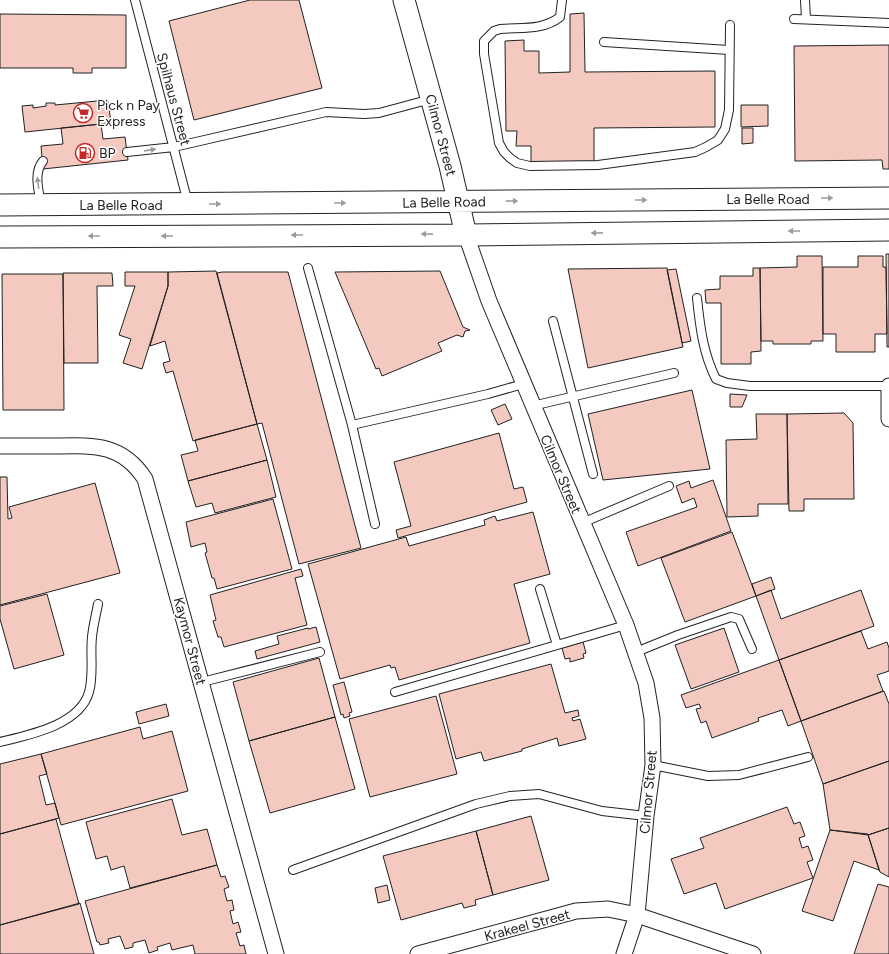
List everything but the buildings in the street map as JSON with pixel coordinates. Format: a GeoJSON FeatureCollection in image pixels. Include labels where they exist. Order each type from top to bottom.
{"type":"FeatureCollection","features":[{"type":"Feature","properties":{"kind":"main road","name":"Cilmor Street"},"geometry":{"type":"LineString","coordinates":[[404,0],[466,235]]}},
{"type":"Feature","properties":{"kind":"main road","name":"La Belle Road"},"geometry":{"type":"LineString","coordinates":[[0,205],[41,206],[889,198]]}},
{"type":"Feature","properties":{"kind":"main road"},"geometry":{"type":"LineString","coordinates":[[0,237],[466,235],[889,230]]}},
{"type":"Feature","properties":{"kind":"street","name":"Cilmor Street"},"geometry":{"type":"LineString","coordinates":[[466,235],[489,301],[532,406],[626,625],[646,683],[652,718],[653,764],[646,816],[637,915],[624,954]]}},
{"type":"Feature","properties":{"kind":"street"},"geometry":{"type":"LineString","coordinates":[[889,386],[889,419]]}},
{"type":"Feature","properties":{"kind":"street","name":"Kaymor Street"},"geometry":{"type":"LineString","coordinates":[[0,446],[100,446],[128,459],[137,467],[145,479],[276,954]]}},
{"type":"Feature","properties":{"kind":"street","name":"Krakeel Street"},"geometry":{"type":"LineString","coordinates":[[418,954],[585,910],[612,910],[637,915],[753,954]]}},
{"type":"Feature","properties":{"kind":"lane","name":"Spilhaus Street"},"geometry":{"type":"LineString","coordinates":[[135,0],[189,204]]}},
{"type":"Feature","properties":{"kind":"lane"},"geometry":{"type":"LineString","coordinates":[[562,0],[560,17],[550,25],[541,27],[500,29],[494,31],[484,41],[484,54],[499,143],[504,152],[517,163],[530,166],[598,165],[695,152],[718,140],[725,129],[729,110],[730,25]]}},
{"type":"Feature","properties":{"kind":"lane"},"geometry":{"type":"LineString","coordinates":[[805,0],[806,19]]}},
{"type":"Feature","properties":{"kind":"lane"},"geometry":{"type":"LineString","coordinates":[[794,19],[889,23]]}},
{"type":"Feature","properties":{"kind":"lane"},"geometry":{"type":"LineString","coordinates":[[604,42],[729,50]]}},
{"type":"Feature","properties":{"kind":"lane"},"geometry":{"type":"LineString","coordinates":[[127,152],[174,147],[326,112],[364,114],[379,113],[430,99]]}},
{"type":"Feature","properties":{"kind":"lane"},"geometry":{"type":"LineString","coordinates":[[41,206],[37,174],[39,166],[43,161]]}},
{"type":"Feature","properties":{"kind":"lane"},"geometry":{"type":"LineString","coordinates":[[308,268],[352,424],[375,524]]}},
{"type":"Feature","properties":{"kind":"lane"},"geometry":{"type":"LineString","coordinates":[[697,298],[701,336],[706,355],[716,379],[727,383],[750,386],[889,386]]}},
{"type":"Feature","properties":{"kind":"lane"},"geometry":{"type":"LineString","coordinates":[[553,321],[593,474]]}},
{"type":"Feature","properties":{"kind":"lane"},"geometry":{"type":"LineString","coordinates":[[532,406],[674,373]]}},
{"type":"Feature","properties":{"kind":"lane"},"geometry":{"type":"LineString","coordinates":[[352,424],[488,394],[523,384]]}},
{"type":"Feature","properties":{"kind":"lane"},"geometry":{"type":"LineString","coordinates":[[582,523],[669,486]]}},
{"type":"Feature","properties":{"kind":"lane"},"geometry":{"type":"LineString","coordinates":[[540,589],[557,645]]}},
{"type":"Feature","properties":{"kind":"lane"},"geometry":{"type":"LineString","coordinates":[[0,742],[51,727],[72,717],[83,706],[90,692],[92,637],[98,604]]}},
{"type":"Feature","properties":{"kind":"lane"},"geometry":{"type":"LineString","coordinates":[[636,652],[678,634],[731,617],[739,619],[742,630],[752,649]]}},
{"type":"Feature","properties":{"kind":"lane"},"geometry":{"type":"LineString","coordinates":[[394,692],[626,625]]}},
{"type":"Feature","properties":{"kind":"lane"},"geometry":{"type":"LineString","coordinates":[[202,682],[320,652]]}},
{"type":"Feature","properties":{"kind":"lane"},"geometry":{"type":"LineString","coordinates":[[653,764],[708,776],[739,775],[808,757]]}},
{"type":"Feature","properties":{"kind":"lane"},"geometry":{"type":"LineString","coordinates":[[293,870],[476,804],[510,796],[539,794],[602,811],[646,816]]}},
{"type":"Feature","properties":{"kind":"place","name":"Pick n Pay Express"},"geometry":{"type":"Point","coordinates":[83,113]}},
{"type":"Feature","properties":{"kind":"place","name":"BP"},"geometry":{"type":"Point","coordinates":[85,153]}}]}
